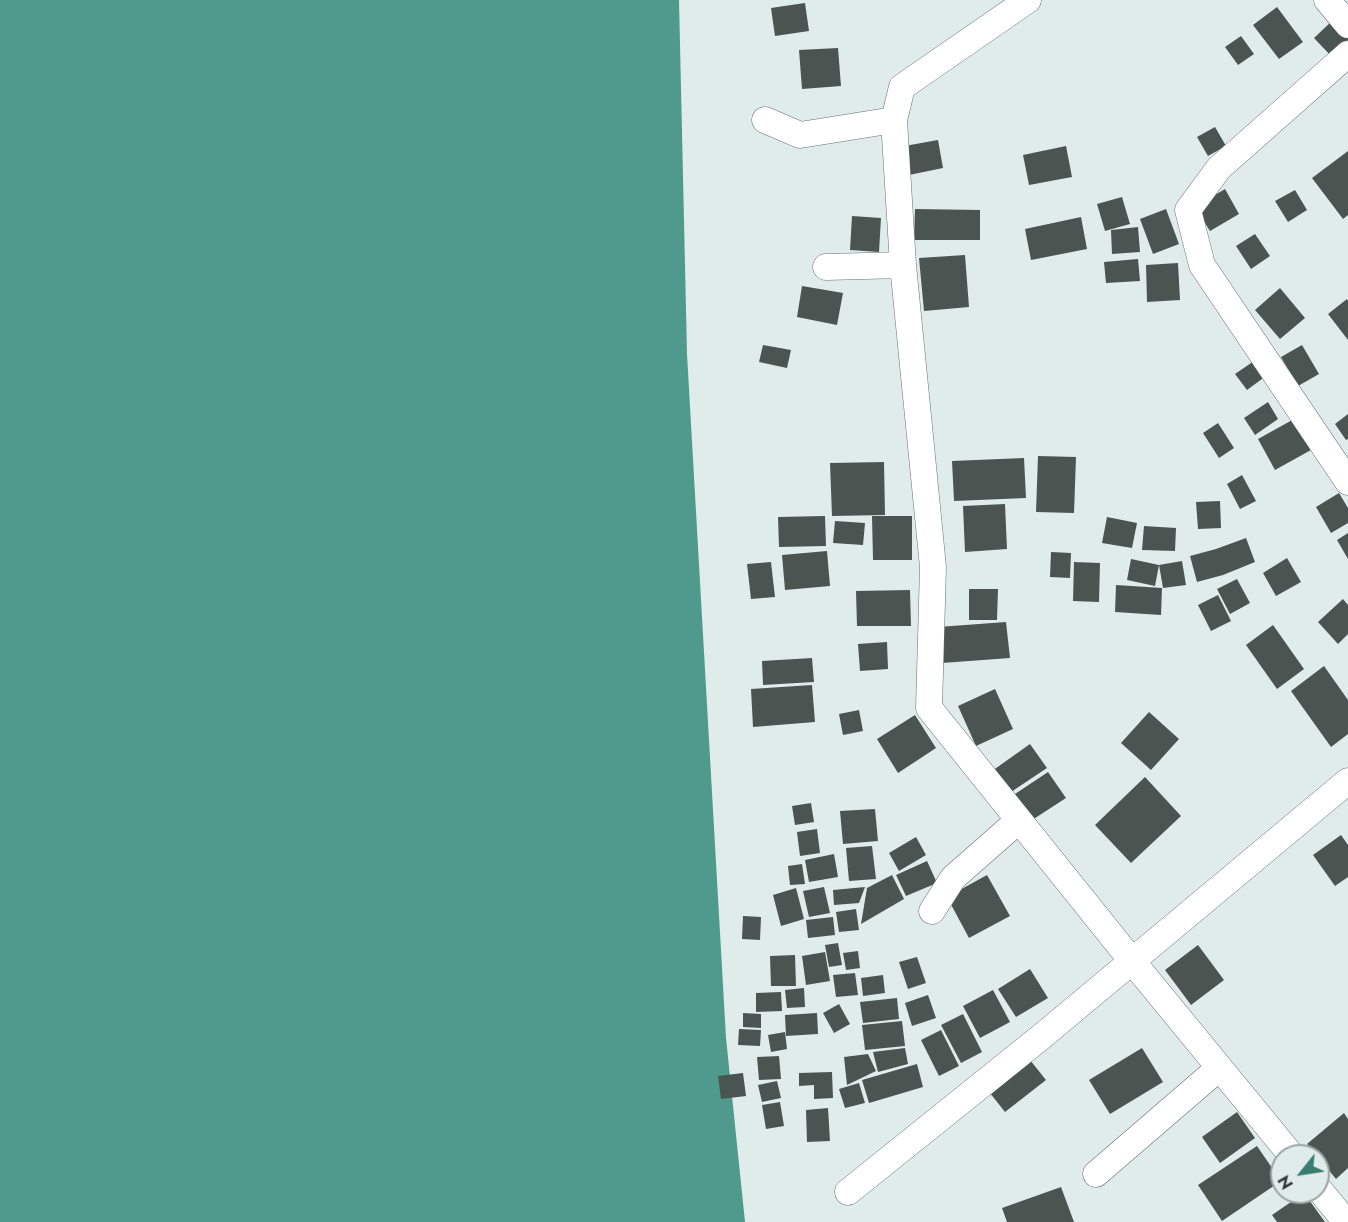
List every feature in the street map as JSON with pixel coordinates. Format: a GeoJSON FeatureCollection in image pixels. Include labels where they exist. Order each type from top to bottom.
{"type":"FeatureCollection","features":[{"type":"Feature","properties":{"kind":"street"},"geometry":{"type":"LineString","coordinates":[[1028,0],[902,87],[894,120],[903,265],[933,567],[929,708],[1132,962],[1282,1144]]}},
{"type":"Feature","properties":{"kind":"street"},"geometry":{"type":"LineString","coordinates":[[1327,0],[1348,25]]}},
{"type":"Feature","properties":{"kind":"street"},"geometry":{"type":"LineString","coordinates":[[1348,54],[1219,168],[1188,210],[1202,265],[1348,482]]}},
{"type":"Feature","properties":{"kind":"street"},"geometry":{"type":"LineString","coordinates":[[765,120],[800,135],[894,120]]}},
{"type":"Feature","properties":{"kind":"street"},"geometry":{"type":"LineString","coordinates":[[826,267],[903,265]]}},
{"type":"Feature","properties":{"kind":"street"},"geometry":{"type":"LineString","coordinates":[[848,1192],[1041,1037],[1348,781]]}},
{"type":"Feature","properties":{"kind":"street"},"geometry":{"type":"LineString","coordinates":[[932,911],[953,878],[1019,820]]}},
{"type":"Feature","properties":{"kind":"street"},"geometry":{"type":"LineString","coordinates":[[1096,1174],[1219,1068]]}},
{"type":"Feature","properties":{"kind":"street"},"geometry":{"type":"LineString","coordinates":[[1330,1203],[1346,1222]]}},
{"type":"Feature","properties":{"kind":"shaded area"},"geometry":{"type":"Polygon","coordinates":[[[0,0],[679,0],[687,354],[726,1038],[745,1222],[0,1222],[0,0]]]}},
{"type":"Feature","properties":{"kind":"building"},"geometry":{"type":"Polygon","coordinates":[[[805,3],[809,31],[775,36],[771,8],[805,3]]]}},
{"type":"Feature","properties":{"kind":"building"},"geometry":{"type":"Polygon","coordinates":[[[1277,7],[1303,42],[1279,59],[1253,25],[1277,7]]]}},
{"type":"Feature","properties":{"kind":"building"},"geometry":{"type":"Polygon","coordinates":[[[1332,21],[1348,40],[1331,56],[1314,38],[1332,21]]]}},
{"type":"Feature","properties":{"kind":"building"},"geometry":{"type":"Polygon","coordinates":[[[1241,36],[1254,54],[1238,65],[1225,47],[1241,36]]]}},
{"type":"Feature","properties":{"kind":"building"},"geometry":{"type":"Polygon","coordinates":[[[838,48],[841,86],[802,89],[799,50],[838,48]]]}},
{"type":"Feature","properties":{"kind":"building"},"geometry":{"type":"Polygon","coordinates":[[[1215,127],[1226,146],[1208,156],[1197,137],[1215,127]]]}},
{"type":"Feature","properties":{"kind":"building"},"geometry":{"type":"Polygon","coordinates":[[[938,140],[943,168],[904,176],[899,147],[938,140]]]}},
{"type":"Feature","properties":{"kind":"building"},"geometry":{"type":"Polygon","coordinates":[[[1066,146],[1072,177],[1029,185],[1023,155],[1066,146]]]}},
{"type":"Feature","properties":{"kind":"building"},"geometry":{"type":"Polygon","coordinates":[[[1348,151],[1348,215],[1343,219],[1312,178],[1348,151]]]}},
{"type":"Feature","properties":{"kind":"building"},"geometry":{"type":"Polygon","coordinates":[[[1225,189],[1239,214],[1210,231],[1195,207],[1225,189]]]}},
{"type":"Feature","properties":{"kind":"building"},"geometry":{"type":"Polygon","coordinates":[[[1295,190],[1307,210],[1288,222],[1275,201],[1295,190]]]}},
{"type":"Feature","properties":{"kind":"building"},"geometry":{"type":"Polygon","coordinates":[[[1122,197],[1130,224],[1105,231],[1097,204],[1122,197]]]}},
{"type":"Feature","properties":{"kind":"building"},"geometry":{"type":"Polygon","coordinates":[[[915,209],[980,210],[980,240],[914,240],[915,209]]]}},
{"type":"Feature","properties":{"kind":"building"},"geometry":{"type":"Polygon","coordinates":[[[1166,209],[1179,244],[1153,254],[1140,219],[1166,209]]]}},
{"type":"Feature","properties":{"kind":"building"},"geometry":{"type":"Polygon","coordinates":[[[852,216],[881,218],[879,252],[850,250],[852,216]]]}},
{"type":"Feature","properties":{"kind":"building"},"geometry":{"type":"Polygon","coordinates":[[[1081,217],[1087,249],[1031,260],[1025,229],[1081,217]]]}},
{"type":"Feature","properties":{"kind":"building"},"geometry":{"type":"Polygon","coordinates":[[[1138,227],[1140,252],[1112,254],[1111,230],[1138,227]]]}},
{"type":"Feature","properties":{"kind":"building"},"geometry":{"type":"Polygon","coordinates":[[[1255,234],[1270,256],[1251,269],[1236,246],[1255,234]]]}},
{"type":"Feature","properties":{"kind":"building"},"geometry":{"type":"Polygon","coordinates":[[[965,255],[969,307],[924,311],[919,258],[965,255]]]}},
{"type":"Feature","properties":{"kind":"building"},"geometry":{"type":"Polygon","coordinates":[[[1138,259],[1140,281],[1106,283],[1104,262],[1138,259]]]}},
{"type":"Feature","properties":{"kind":"building"},"geometry":{"type":"Polygon","coordinates":[[[1178,263],[1180,300],[1147,302],[1146,265],[1178,263]]]}},
{"type":"Feature","properties":{"kind":"building"},"geometry":{"type":"Polygon","coordinates":[[[802,286],[843,293],[837,325],[797,317],[802,286]]]}},
{"type":"Feature","properties":{"kind":"building"},"geometry":{"type":"Polygon","coordinates":[[[1280,288],[1305,318],[1280,339],[1255,310],[1280,288]]]}},
{"type":"Feature","properties":{"kind":"building"},"geometry":{"type":"Polygon","coordinates":[[[1347,299],[1348,301],[1348,340],[1328,314],[1347,299]]]}},
{"type":"Feature","properties":{"kind":"building"},"geometry":{"type":"Polygon","coordinates":[[[763,345],[791,350],[787,368],[759,362],[763,345]]]}},
{"type":"Feature","properties":{"kind":"building"},"geometry":{"type":"Polygon","coordinates":[[[1302,345],[1319,374],[1298,386],[1281,357],[1302,345]]]}},
{"type":"Feature","properties":{"kind":"building"},"geometry":{"type":"Polygon","coordinates":[[[1254,361],[1266,376],[1247,390],[1235,374],[1254,361]]]}},
{"type":"Feature","properties":{"kind":"building"},"geometry":{"type":"Polygon","coordinates":[[[1268,402],[1278,419],[1255,435],[1244,418],[1268,402]]]}},
{"type":"Feature","properties":{"kind":"building"},"geometry":{"type":"Polygon","coordinates":[[[1348,414],[1348,439],[1346,440],[1335,424],[1348,414]]]}},
{"type":"Feature","properties":{"kind":"building"},"geometry":{"type":"Polygon","coordinates":[[[1294,419],[1311,450],[1275,470],[1258,439],[1294,419]]]}},
{"type":"Feature","properties":{"kind":"building"},"geometry":{"type":"Polygon","coordinates":[[[1218,423],[1234,448],[1219,458],[1203,433],[1218,423]]]}},
{"type":"Feature","properties":{"kind":"building"},"geometry":{"type":"Polygon","coordinates":[[[1038,456],[1076,457],[1074,513],[1036,512],[1038,456]]]}},
{"type":"Feature","properties":{"kind":"building"},"geometry":{"type":"Polygon","coordinates":[[[1024,458],[1026,498],[954,501],[952,461],[1024,458]]]}},
{"type":"Feature","properties":{"kind":"building"},"geometry":{"type":"Polygon","coordinates":[[[884,462],[885,515],[832,516],[830,463],[884,462]]]}},
{"type":"Feature","properties":{"kind":"building"},"geometry":{"type":"Polygon","coordinates":[[[1242,475],[1256,501],[1240,509],[1227,484],[1242,475]]]}},
{"type":"Feature","properties":{"kind":"building"},"geometry":{"type":"Polygon","coordinates":[[[1339,493],[1348,508],[1348,523],[1331,533],[1316,507],[1339,493]]]}},
{"type":"Feature","properties":{"kind":"building"},"geometry":{"type":"Polygon","coordinates":[[[1220,501],[1221,528],[1198,529],[1196,502],[1220,501]]]}},
{"type":"Feature","properties":{"kind":"building"},"geometry":{"type":"Polygon","coordinates":[[[1005,504],[1007,549],[965,552],[963,506],[1005,504]]]}},
{"type":"Feature","properties":{"kind":"building"},"geometry":{"type":"Polygon","coordinates":[[[825,516],[826,546],[779,547],[778,517],[825,516]]]}},
{"type":"Feature","properties":{"kind":"building"},"geometry":{"type":"Polygon","coordinates":[[[872,516],[912,516],[912,560],[873,560],[872,516]]]}},
{"type":"Feature","properties":{"kind":"building"},"geometry":{"type":"Polygon","coordinates":[[[1107,517],[1137,523],[1132,548],[1102,543],[1107,517]]]}},
{"type":"Feature","properties":{"kind":"building"},"geometry":{"type":"Polygon","coordinates":[[[835,521],[865,523],[863,545],[833,543],[835,521]]]}},
{"type":"Feature","properties":{"kind":"building"},"geometry":{"type":"Polygon","coordinates":[[[1144,526],[1176,528],[1175,551],[1142,550],[1144,526]]]}},
{"type":"Feature","properties":{"kind":"building"},"geometry":{"type":"Polygon","coordinates":[[[1348,533],[1348,559],[1337,540],[1348,533]]]}},
{"type":"Feature","properties":{"kind":"building"},"geometry":{"type":"Polygon","coordinates":[[[1246,538],[1255,562],[1223,575],[1197,582],[1190,556],[1246,538]]]}},
{"type":"Feature","properties":{"kind":"building"},"geometry":{"type":"Polygon","coordinates":[[[827,551],[830,586],[785,590],[782,555],[827,551]]]}},
{"type":"Feature","properties":{"kind":"building"},"geometry":{"type":"Polygon","coordinates":[[[1051,552],[1071,553],[1070,578],[1050,577],[1051,552]]]}},
{"type":"Feature","properties":{"kind":"building"},"geometry":{"type":"Polygon","coordinates":[[[1287,558],[1301,582],[1276,596],[1263,573],[1287,558]]]}},
{"type":"Feature","properties":{"kind":"building"},"geometry":{"type":"Polygon","coordinates":[[[1131,559],[1159,565],[1155,586],[1127,580],[1131,559]]]}},
{"type":"Feature","properties":{"kind":"building"},"geometry":{"type":"Polygon","coordinates":[[[1182,561],[1186,585],[1163,588],[1159,565],[1182,561]]]}},
{"type":"Feature","properties":{"kind":"building"},"geometry":{"type":"Polygon","coordinates":[[[771,562],[775,597],[751,599],[747,564],[771,562]]]}},
{"type":"Feature","properties":{"kind":"building"},"geometry":{"type":"Polygon","coordinates":[[[1074,562],[1100,563],[1099,602],[1073,601],[1074,562]]]}},
{"type":"Feature","properties":{"kind":"building"},"geometry":{"type":"Polygon","coordinates":[[[1237,579],[1250,603],[1230,614],[1217,589],[1237,579]]]}},
{"type":"Feature","properties":{"kind":"building"},"geometry":{"type":"Polygon","coordinates":[[[1116,585],[1162,588],[1161,615],[1115,612],[1116,585]]]}},
{"type":"Feature","properties":{"kind":"building"},"geometry":{"type":"Polygon","coordinates":[[[969,589],[998,589],[997,620],[969,620],[969,589]]]}},
{"type":"Feature","properties":{"kind":"building"},"geometry":{"type":"Polygon","coordinates":[[[910,590],[911,626],[857,626],[856,591],[910,590]]]}},
{"type":"Feature","properties":{"kind":"building"},"geometry":{"type":"Polygon","coordinates":[[[1218,595],[1231,621],[1211,631],[1198,605],[1218,595]]]}},
{"type":"Feature","properties":{"kind":"building"},"geometry":{"type":"Polygon","coordinates":[[[1343,599],[1348,605],[1348,634],[1338,644],[1318,622],[1343,599]]]}},
{"type":"Feature","properties":{"kind":"building"},"geometry":{"type":"Polygon","coordinates":[[[1006,622],[1010,658],[942,663],[938,627],[1006,622]]]}},
{"type":"Feature","properties":{"kind":"building"},"geometry":{"type":"Polygon","coordinates":[[[1273,625],[1304,669],[1277,689],[1246,645],[1273,625]]]}},
{"type":"Feature","properties":{"kind":"building"},"geometry":{"type":"Polygon","coordinates":[[[887,642],[888,669],[860,671],[858,644],[887,642]]]}},
{"type":"Feature","properties":{"kind":"building"},"geometry":{"type":"Polygon","coordinates":[[[812,658],[814,682],[763,685],[762,661],[812,658]]]}},
{"type":"Feature","properties":{"kind":"building"},"geometry":{"type":"Polygon","coordinates":[[[1324,666],[1348,700],[1348,734],[1331,747],[1291,691],[1324,666]]]}},
{"type":"Feature","properties":{"kind":"building"},"geometry":{"type":"Polygon","coordinates":[[[812,685],[815,722],[753,727],[751,689],[812,685]]]}},
{"type":"Feature","properties":{"kind":"building"},"geometry":{"type":"Polygon","coordinates":[[[995,689],[1013,729],[976,746],[958,706],[995,689]]]}},
{"type":"Feature","properties":{"kind":"building"},"geometry":{"type":"Polygon","coordinates":[[[859,710],[863,731],[843,735],[839,714],[859,710]]]}},
{"type":"Feature","properties":{"kind":"building"},"geometry":{"type":"Polygon","coordinates":[[[1149,712],[1179,739],[1151,770],[1121,743],[1149,712]]]}},
{"type":"Feature","properties":{"kind":"building"},"geometry":{"type":"Polygon","coordinates":[[[915,715],[936,748],[898,773],[877,739],[915,715]]]}},
{"type":"Feature","properties":{"kind":"building"},"geometry":{"type":"Polygon","coordinates":[[[1030,744],[1047,768],[1008,794],[992,771],[1030,744]]]}},
{"type":"Feature","properties":{"kind":"building"},"geometry":{"type":"Polygon","coordinates":[[[1048,772],[1066,798],[1029,822],[1012,796],[1048,772]]]}},
{"type":"Feature","properties":{"kind":"building"},"geometry":{"type":"Polygon","coordinates":[[[1145,777],[1181,816],[1131,863],[1095,825],[1145,777]]]}},
{"type":"Feature","properties":{"kind":"building"},"geometry":{"type":"Polygon","coordinates":[[[811,803],[814,822],[795,825],[792,806],[811,803]]]}},
{"type":"Feature","properties":{"kind":"building"},"geometry":{"type":"Polygon","coordinates":[[[875,809],[878,841],[843,844],[840,811],[875,809]]]}},
{"type":"Feature","properties":{"kind":"building"},"geometry":{"type":"Polygon","coordinates":[[[817,829],[820,853],[800,856],[797,832],[817,829]]]}},
{"type":"Feature","properties":{"kind":"building"},"geometry":{"type":"Polygon","coordinates":[[[1341,835],[1348,845],[1348,877],[1335,886],[1313,855],[1341,835]]]}},
{"type":"Feature","properties":{"kind":"building"},"geometry":{"type":"Polygon","coordinates":[[[916,837],[926,855],[899,871],[889,853],[916,837]]]}},
{"type":"Feature","properties":{"kind":"building"},"geometry":{"type":"Polygon","coordinates":[[[872,846],[876,879],[849,881],[846,848],[872,846]]]}},
{"type":"Feature","properties":{"kind":"building"},"geometry":{"type":"Polygon","coordinates":[[[834,854],[838,877],[809,882],[805,860],[834,854]]]}},
{"type":"Feature","properties":{"kind":"building"},"geometry":{"type":"Polygon","coordinates":[[[927,861],[937,883],[906,896],[896,875],[927,861]]]}},
{"type":"Feature","properties":{"kind":"building"},"geometry":{"type":"Polygon","coordinates":[[[802,864],[805,884],[790,885],[788,866],[802,864]]]}},
{"type":"Feature","properties":{"kind":"building"},"geometry":{"type":"Polygon","coordinates":[[[892,875],[904,899],[861,924],[867,888],[892,875]]]}},
{"type":"Feature","properties":{"kind":"building"},"geometry":{"type":"Polygon","coordinates":[[[987,875],[1010,916],[969,938],[947,897],[987,875]]]}},
{"type":"Feature","properties":{"kind":"building"},"geometry":{"type":"Polygon","coordinates":[[[824,887],[830,913],[809,917],[803,891],[824,887]]]}},
{"type":"Feature","properties":{"kind":"building"},"geometry":{"type":"Polygon","coordinates":[[[865,887],[859,903],[834,905],[833,890],[865,887]]]}},
{"type":"Feature","properties":{"kind":"building"},"geometry":{"type":"Polygon","coordinates":[[[796,888],[804,919],[781,926],[773,895],[796,888]]]}},
{"type":"Feature","properties":{"kind":"building"},"geometry":{"type":"Polygon","coordinates":[[[856,909],[859,930],[839,932],[836,912],[856,909]]]}},
{"type":"Feature","properties":{"kind":"building"},"geometry":{"type":"Polygon","coordinates":[[[743,916],[761,917],[760,940],[742,939],[743,916]]]}},
{"type":"Feature","properties":{"kind":"building"},"geometry":{"type":"Polygon","coordinates":[[[833,917],[835,935],[808,938],[806,920],[833,917]]]}},
{"type":"Feature","properties":{"kind":"building"},"geometry":{"type":"Polygon","coordinates":[[[838,943],[842,965],[829,967],[825,945],[838,943]]]}},
{"type":"Feature","properties":{"kind":"building"},"geometry":{"type":"Polygon","coordinates":[[[1198,945],[1224,980],[1191,1005],[1165,970],[1198,945]]]}},
{"type":"Feature","properties":{"kind":"building"},"geometry":{"type":"Polygon","coordinates":[[[858,951],[860,968],[846,970],[843,953],[858,951]]]}},
{"type":"Feature","properties":{"kind":"building"},"geometry":{"type":"Polygon","coordinates":[[[825,952],[830,981],[806,985],[802,956],[825,952]]]}},
{"type":"Feature","properties":{"kind":"building"},"geometry":{"type":"Polygon","coordinates":[[[795,955],[796,986],[771,986],[770,956],[795,955]]]}},
{"type":"Feature","properties":{"kind":"building"},"geometry":{"type":"Polygon","coordinates":[[[917,957],[926,983],[908,989],[899,962],[917,957]]]}},
{"type":"Feature","properties":{"kind":"building"},"geometry":{"type":"Polygon","coordinates":[[[1030,969],[1048,998],[1016,1017],[998,989],[1030,969]]]}},
{"type":"Feature","properties":{"kind":"building"},"geometry":{"type":"Polygon","coordinates":[[[855,973],[858,995],[836,997],[833,975],[855,973]]]}},
{"type":"Feature","properties":{"kind":"building"},"geometry":{"type":"Polygon","coordinates":[[[883,975],[885,993],[863,996],[861,978],[883,975]]]}},
{"type":"Feature","properties":{"kind":"building"},"geometry":{"type":"Polygon","coordinates":[[[804,988],[805,1007],[787,1008],[785,990],[804,988]]]}},
{"type":"Feature","properties":{"kind":"building"},"geometry":{"type":"Polygon","coordinates":[[[993,990],[1010,1022],[980,1038],[963,1006],[993,990]]]}},
{"type":"Feature","properties":{"kind":"building"},"geometry":{"type":"Polygon","coordinates":[[[781,992],[782,1011],[756,1012],[756,993],[781,992]]]}},
{"type":"Feature","properties":{"kind":"building"},"geometry":{"type":"Polygon","coordinates":[[[928,995],[936,1018],[912,1026],[905,1003],[928,995]]]}},
{"type":"Feature","properties":{"kind":"building"},"geometry":{"type":"Polygon","coordinates":[[[897,998],[899,1019],[863,1023],[860,1002],[897,998]]]}},
{"type":"Feature","properties":{"kind":"building"},"geometry":{"type":"Polygon","coordinates":[[[839,1004],[850,1024],[834,1033],[823,1013],[839,1004]]]}},
{"type":"Feature","properties":{"kind":"building"},"geometry":{"type":"Polygon","coordinates":[[[743,1013],[761,1014],[761,1028],[743,1027],[743,1013]]]}},
{"type":"Feature","properties":{"kind":"building"},"geometry":{"type":"Polygon","coordinates":[[[817,1013],[818,1034],[786,1036],[785,1015],[817,1013]]]}},
{"type":"Feature","properties":{"kind":"building"},"geometry":{"type":"Polygon","coordinates":[[[963,1014],[982,1052],[961,1063],[941,1025],[963,1014]]]}},
{"type":"Feature","properties":{"kind":"building"},"geometry":{"type":"Polygon","coordinates":[[[902,1021],[905,1046],[865,1050],[862,1025],[902,1021]]]}},
{"type":"Feature","properties":{"kind":"building"},"geometry":{"type":"Polygon","coordinates":[[[739,1029],[761,1030],[760,1046],[738,1045],[739,1029]]]}},
{"type":"Feature","properties":{"kind":"building"},"geometry":{"type":"Polygon","coordinates":[[[941,1030],[959,1066],[939,1076],[921,1040],[941,1030]]]}},
{"type":"Feature","properties":{"kind":"building"},"geometry":{"type":"Polygon","coordinates":[[[785,1032],[787,1049],[771,1052],[768,1035],[785,1032]]]}},
{"type":"Feature","properties":{"kind":"building"},"geometry":{"type":"Polygon","coordinates":[[[905,1048],[908,1064],[878,1072],[873,1052],[905,1048]]]}},
{"type":"Feature","properties":{"kind":"building"},"geometry":{"type":"Polygon","coordinates":[[[1142,1048],[1163,1082],[1110,1114],[1089,1080],[1142,1048]]]}},
{"type":"Feature","properties":{"kind":"building"},"geometry":{"type":"Polygon","coordinates":[[[868,1054],[876,1071],[847,1085],[844,1057],[868,1054]]]}},
{"type":"Feature","properties":{"kind":"building"},"geometry":{"type":"Polygon","coordinates":[[[1026,1055],[1046,1080],[1005,1112],[986,1088],[1026,1055]]]}},
{"type":"Feature","properties":{"kind":"building"},"geometry":{"type":"Polygon","coordinates":[[[779,1056],[781,1079],[759,1080],[757,1057],[779,1056]]]}},
{"type":"Feature","properties":{"kind":"building"},"geometry":{"type":"Polygon","coordinates":[[[917,1064],[923,1087],[869,1103],[862,1080],[917,1064]]]}},
{"type":"Feature","properties":{"kind":"building"},"geometry":{"type":"Polygon","coordinates":[[[832,1072],[833,1098],[814,1099],[814,1085],[799,1086],[799,1073],[832,1072]]]}},
{"type":"Feature","properties":{"kind":"building"},"geometry":{"type":"Polygon","coordinates":[[[743,1073],[746,1096],[721,1099],[718,1076],[743,1073]]]}},
{"type":"Feature","properties":{"kind":"building"},"geometry":{"type":"Polygon","coordinates":[[[777,1081],[781,1098],[762,1102],[758,1085],[777,1081]]]}},
{"type":"Feature","properties":{"kind":"building"},"geometry":{"type":"Polygon","coordinates":[[[859,1083],[865,1103],[845,1108],[839,1089],[859,1083]]]}},
{"type":"Feature","properties":{"kind":"building"},"geometry":{"type":"Polygon","coordinates":[[[780,1102],[784,1126],[766,1129],[762,1105],[780,1102]]]}},
{"type":"Feature","properties":{"kind":"building"},"geometry":{"type":"Polygon","coordinates":[[[828,1108],[830,1141],[807,1142],[806,1110],[828,1108]]]}},
{"type":"Feature","properties":{"kind":"building"},"geometry":{"type":"Polygon","coordinates":[[[1237,1112],[1255,1138],[1220,1163],[1202,1137],[1237,1112]]]}},
{"type":"Feature","properties":{"kind":"building"},"geometry":{"type":"Polygon","coordinates":[[[1344,1113],[1348,1119],[1348,1168],[1336,1179],[1330,1172],[1330,1144],[1307,1144],[1344,1113]]]}},
{"type":"Feature","properties":{"kind":"building"},"geometry":{"type":"Polygon","coordinates":[[[1257,1146],[1270,1165],[1270,1188],[1222,1221],[1198,1185],[1257,1146]]]}},
{"type":"Feature","properties":{"kind":"building"},"geometry":{"type":"Polygon","coordinates":[[[1061,1187],[1074,1222],[1007,1222],[1002,1208],[1061,1187]]]}},
{"type":"Feature","properties":{"kind":"building"},"geometry":{"type":"Polygon","coordinates":[[[1288,1204],[1312,1204],[1325,1222],[1277,1222],[1272,1215],[1288,1204]]]}}]}
